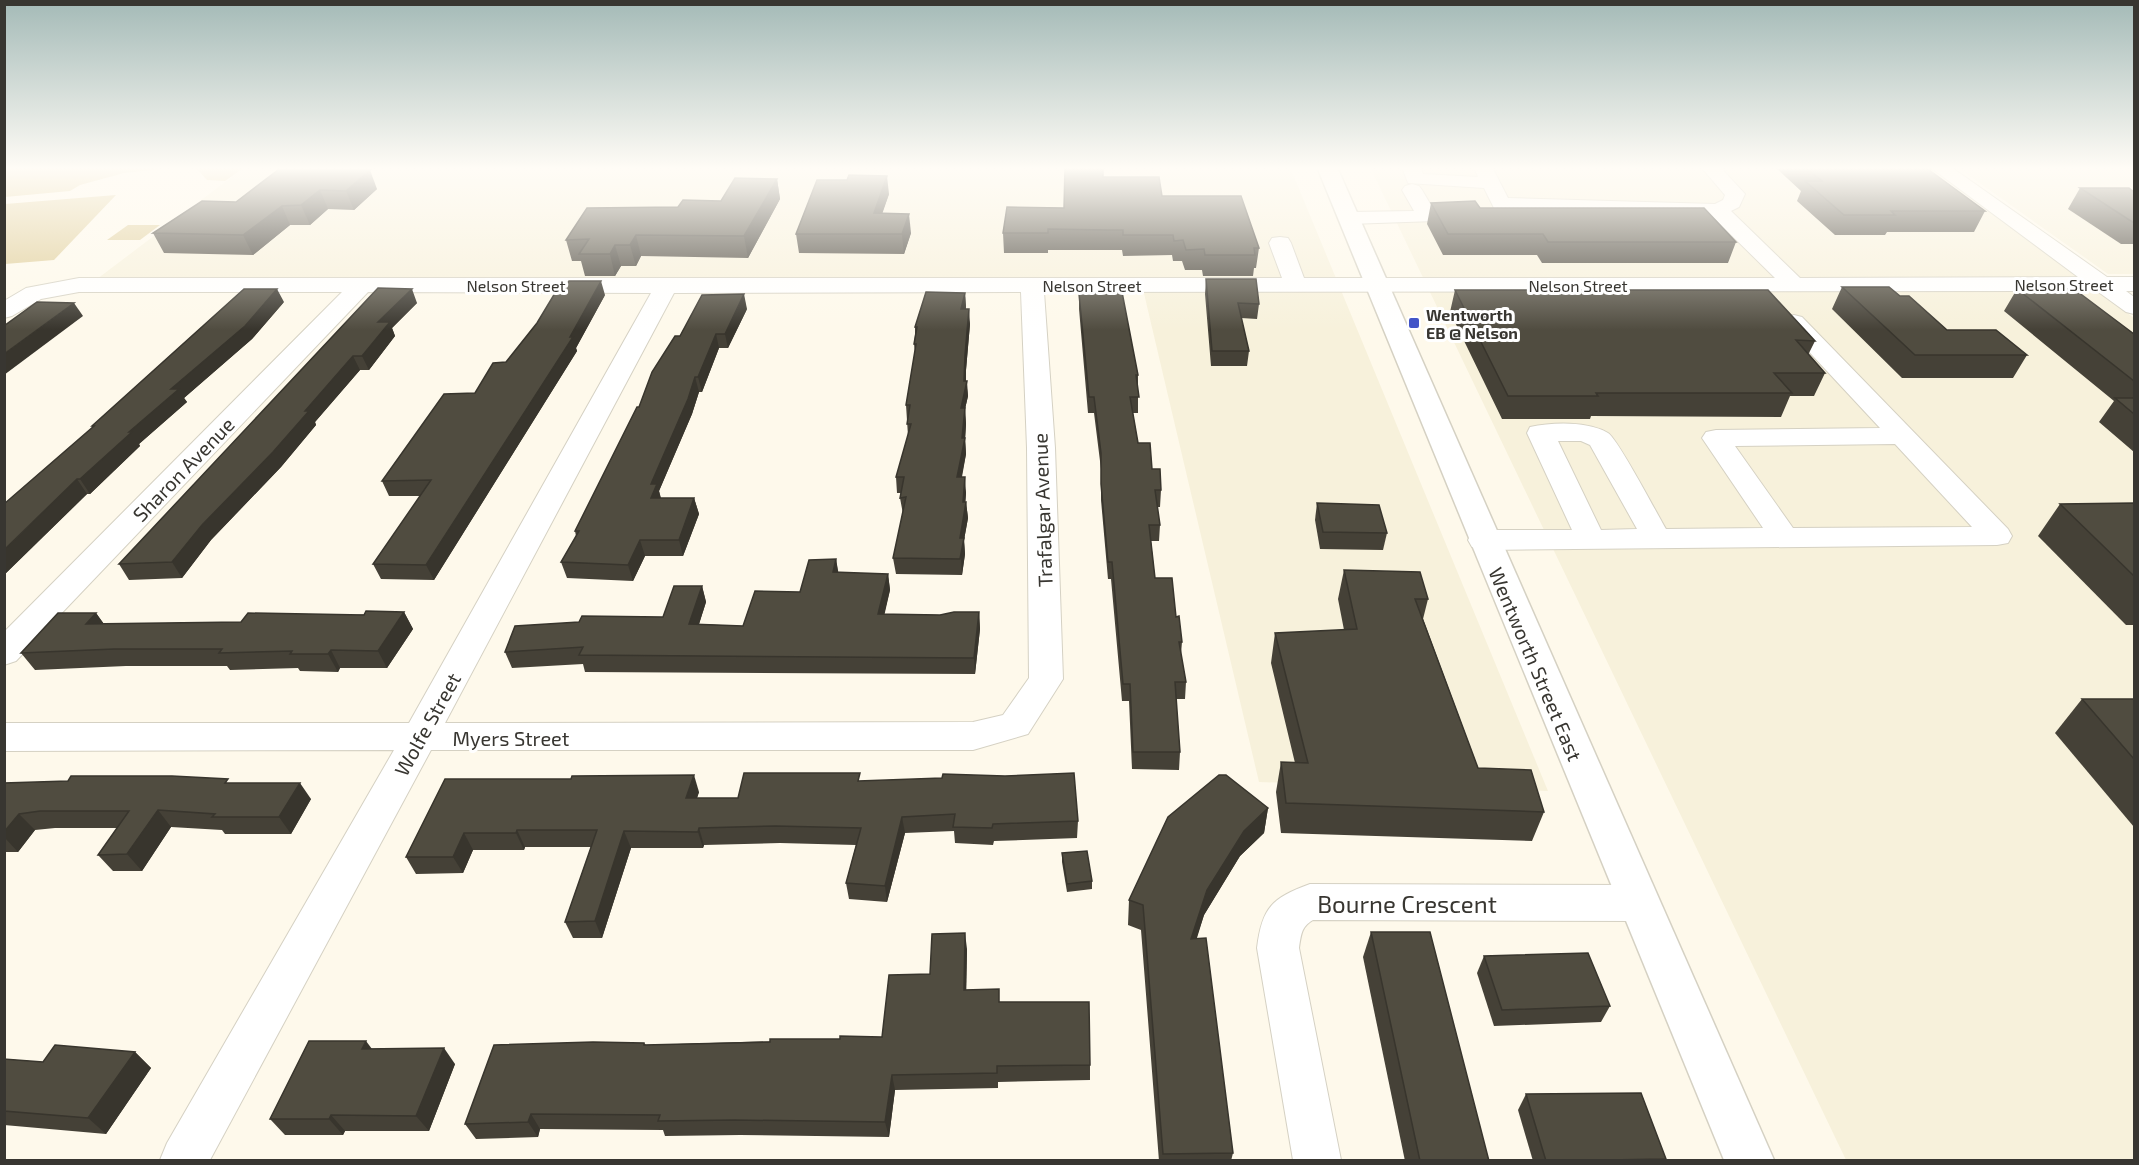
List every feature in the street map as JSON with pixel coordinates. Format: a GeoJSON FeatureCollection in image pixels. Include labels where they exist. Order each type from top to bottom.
{"type":"FeatureCollection","features":[{"type":"Feature","properties":{"kind":"main road","name":"Wentworth Street East"},"geometry":{"type":"LineString","coordinates":[[1350,221],[1402,339],[1483,540],[1749,1161]]}},
{"type":"Feature","properties":{"kind":"street"},"geometry":{"type":"LineString","coordinates":[[1730,221],[1794,284]]}},
{"type":"Feature","properties":{"kind":"street"},"geometry":{"type":"LineString","coordinates":[[2014,221],[2134,308]]}},
{"type":"Feature","properties":{"kind":"street"},"geometry":{"type":"LineString","coordinates":[[1280,243],[1295,285]]}},
{"type":"Feature","properties":{"kind":"street","name":"Nelson Street"},"geometry":{"type":"LineString","coordinates":[[4,311],[27,296],[49,288],[79,285],[2134,284]]}},
{"type":"Feature","properties":{"kind":"street","name":"Sharon Avenue"},"geometry":{"type":"LineString","coordinates":[[4,653],[362,285]]}},
{"type":"Feature","properties":{"kind":"street","name":"Trafalgar Avenue"},"geometry":{"type":"LineString","coordinates":[[1015,725],[1046,679],[1041,448],[1032,285]]}},
{"type":"Feature","properties":{"kind":"street","name":"Wolfe Street"},"geometry":{"type":"LineString","coordinates":[[184,1161],[666,286]]}},
{"type":"Feature","properties":{"kind":"street"},"geometry":{"type":"LineString","coordinates":[[1483,540],[1997,536],[1794,322]]}},
{"type":"Feature","properties":{"kind":"street"},"geometry":{"type":"LineString","coordinates":[[1591,539],[1540,433],[1586,434],[1601,440],[1657,538]]}},
{"type":"Feature","properties":{"kind":"street"},"geometry":{"type":"LineString","coordinates":[[1785,538],[1716,438],[1902,436]]}},
{"type":"Feature","properties":{"kind":"street","name":"Myers Street"},"geometry":{"type":"LineString","coordinates":[[4,737],[973,736],[1015,725]]}},
{"type":"Feature","properties":{"kind":"street","name":"Bourne Crescent"},"geometry":{"type":"LineString","coordinates":[[1317,1161],[1278,948],[1281,923],[1294,908],[1310,902],[1639,903]]}},
{"type":"Feature","properties":{"kind":"shaded area"},"geometry":{"type":"Polygon","coordinates":[[[5,221],[91,221],[54,260],[5,264],[5,221]]]}},
{"type":"Feature","properties":{"kind":"shaded area"},"geometry":{"type":"Polygon","coordinates":[[[173,221],[1312,221],[1548,791],[1259,782],[1142,285],[97,279],[173,221]]]}},
{"type":"Feature","properties":{"kind":"shaded area"},"geometry":{"type":"Polygon","coordinates":[[[1396,221],[2005,221],[2134,318],[2134,1160],[1846,1160],[1396,221]]]}},
{"type":"Feature","properties":{"kind":"shaded area"},"geometry":{"type":"Polygon","coordinates":[[[2034,221],[2134,221],[2134,274],[2108,274],[2034,221]]]}},
{"type":"Feature","properties":{"kind":"shaded area"},"geometry":{"type":"Polygon","coordinates":[[[128,225],[160,225],[140,240],[107,240],[128,225]]]}},
{"type":"Feature","properties":{"kind":"building"},"geometry":{"type":"Polygon","coordinates":[[[171,221],[261,221],[243,235],[153,233],[171,221]]]}},
{"type":"Feature","properties":{"kind":"building"},"geometry":{"type":"Polygon","coordinates":[[[578,221],[752,221],[744,236],[636,235],[630,245],[615,245],[610,254],[579,254],[589,239],[566,240],[578,221]]]}},
{"type":"Feature","properties":{"kind":"building"},"geometry":{"type":"Polygon","coordinates":[[[801,221],[906,221],[902,234],[796,234],[801,221]]]}},
{"type":"Feature","properties":{"kind":"building"},"geometry":{"type":"Polygon","coordinates":[[[1005,221],[1250,221],[1259,248],[1254,248],[1255,255],[1205,255],[1204,249],[1186,250],[1183,240],[1174,241],[1173,235],[1123,235],[1123,230],[1048,229],[1048,233],[1003,233],[1005,221]]]}},
{"type":"Feature","properties":{"kind":"building"},"geometry":{"type":"Polygon","coordinates":[[[1441,221],[1717,221],[1736,242],[1548,242],[1543,234],[1448,234],[1441,221]]]}},
{"type":"Feature","properties":{"kind":"building"},"geometry":{"type":"Polygon","coordinates":[[[1206,279],[1256,279],[1259,304],[1238,303],[1249,351],[1212,351],[1206,279]]]}},
{"type":"Feature","properties":{"kind":"building"},"geometry":{"type":"Polygon","coordinates":[[[569,281],[601,281],[570,337],[573,337],[426,565],[373,564],[431,480],[382,481],[444,394],[475,393],[493,363],[506,362],[537,323],[555,293],[561,293],[569,281]]]}},
{"type":"Feature","properties":{"kind":"building"},"geometry":{"type":"Polygon","coordinates":[[[1842,287],[1889,287],[1900,296],[1909,296],[1947,330],[1996,330],[2027,355],[1915,355],[1842,287]]]}},
{"type":"Feature","properties":{"kind":"building"},"geometry":{"type":"Polygon","coordinates":[[[378,288],[412,289],[378,322],[390,322],[362,356],[353,356],[273,452],[202,525],[172,562],[119,564],[378,288]]]}},
{"type":"Feature","properties":{"kind":"building"},"geometry":{"type":"Polygon","coordinates":[[[244,289],[277,289],[245,326],[171,389],[179,389],[129,432],[132,432],[80,479],[77,479],[4,550],[4,504],[94,426],[92,426],[244,289]]]}},
{"type":"Feature","properties":{"kind":"building"},"geometry":{"type":"Polygon","coordinates":[[[2017,289],[2074,289],[2134,334],[2134,381],[2017,289]]]}},
{"type":"Feature","properties":{"kind":"building"},"geometry":{"type":"Polygon","coordinates":[[[1455,290],[1768,290],[1815,341],[1796,340],[1825,373],[1774,373],[1792,393],[1596,393],[1598,396],[1508,396],[1455,290]]]}},
{"type":"Feature","properties":{"kind":"building"},"geometry":{"type":"Polygon","coordinates":[[[926,292],[965,293],[961,309],[969,309],[964,381],[967,381],[961,408],[965,408],[962,438],[965,438],[957,477],[965,477],[963,502],[966,502],[960,538],[964,538],[960,559],[893,558],[906,497],[900,498],[904,477],[896,477],[911,424],[907,424],[910,405],[906,405],[916,344],[914,344],[917,327],[915,327],[926,292]]]}},
{"type":"Feature","properties":{"kind":"building"},"geometry":{"type":"Polygon","coordinates":[[[1122,292],[1138,375],[1136,375],[1139,397],[1130,397],[1138,443],[1150,443],[1152,469],[1160,469],[1161,490],[1155,490],[1160,525],[1149,525],[1155,578],[1172,578],[1176,617],[1179,616],[1182,642],[1179,642],[1186,682],[1175,682],[1180,752],[1133,752],[1130,684],[1123,684],[1112,562],[1108,562],[1101,484],[1101,453],[1094,397],[1089,397],[1079,294],[1122,292]]]}},
{"type":"Feature","properties":{"kind":"building"},"geometry":{"type":"Polygon","coordinates":[[[744,294],[725,334],[716,334],[698,377],[695,377],[688,399],[651,484],[657,484],[651,498],[694,498],[679,540],[640,540],[628,565],[561,562],[579,531],[575,531],[639,407],[652,372],[675,336],[680,336],[702,295],[744,294]]]}},
{"type":"Feature","properties":{"kind":"building"},"geometry":{"type":"Polygon","coordinates":[[[37,302],[74,303],[4,354],[4,326],[37,302]]]}},
{"type":"Feature","properties":{"kind":"building"},"geometry":{"type":"Polygon","coordinates":[[[2115,398],[2134,398],[2134,414],[2115,398]]]}},
{"type":"Feature","properties":{"kind":"building"},"geometry":{"type":"Polygon","coordinates":[[[1317,503],[1379,505],[1387,533],[1323,532],[1317,503]]]}},
{"type":"Feature","properties":{"kind":"building"},"geometry":{"type":"Polygon","coordinates":[[[2134,503],[2134,576],[2060,504],[2134,503]]]}},
{"type":"Feature","properties":{"kind":"building"},"geometry":{"type":"Polygon","coordinates":[[[836,559],[833,572],[888,574],[878,614],[940,615],[954,612],[979,612],[974,658],[579,655],[583,647],[505,652],[515,626],[579,622],[582,616],[663,617],[674,586],[702,586],[689,624],[743,626],[755,591],[800,592],[809,560],[836,559]]]}},
{"type":"Feature","properties":{"kind":"building"},"geometry":{"type":"Polygon","coordinates":[[[1344,570],[1420,572],[1428,599],[1415,599],[1478,768],[1531,770],[1544,812],[1286,803],[1281,762],[1308,763],[1275,633],[1357,629],[1344,570]]]}},
{"type":"Feature","properties":{"kind":"building"},"geometry":{"type":"Polygon","coordinates":[[[366,611],[404,612],[378,651],[331,650],[328,654],[290,654],[292,651],[219,653],[222,649],[114,649],[21,653],[58,613],[96,613],[86,624],[241,622],[248,613],[364,615],[366,611]]]}},
{"type":"Feature","properties":{"kind":"building"},"geometry":{"type":"Polygon","coordinates":[[[2082,699],[2134,699],[2134,759],[2082,699]]]}},
{"type":"Feature","properties":{"kind":"building"},"geometry":{"type":"Polygon","coordinates":[[[744,773],[860,773],[858,781],[942,778],[943,774],[1005,776],[1074,773],[1078,821],[993,824],[992,828],[953,827],[955,814],[902,817],[885,886],[846,883],[861,828],[776,826],[699,828],[698,832],[624,831],[595,921],[565,922],[597,830],[517,830],[516,833],[464,833],[453,857],[406,857],[445,779],[571,779],[572,776],[694,775],[686,798],[738,798],[744,773]]]}},
{"type":"Feature","properties":{"kind":"building"},"geometry":{"type":"Polygon","coordinates":[[[1219,775],[1226,775],[1268,808],[1244,831],[1207,890],[1191,939],[1206,938],[1233,1153],[1163,1154],[1143,905],[1129,900],[1168,817],[1219,775]]]}},
{"type":"Feature","properties":{"kind":"building"},"geometry":{"type":"Polygon","coordinates":[[[71,776],[172,776],[228,779],[225,783],[300,783],[279,817],[212,817],[215,814],[158,810],[127,854],[98,855],[129,811],[40,811],[19,814],[4,832],[4,783],[68,781],[71,776]]]}},
{"type":"Feature","properties":{"kind":"building"},"geometry":{"type":"Polygon","coordinates":[[[1087,851],[1092,881],[1067,884],[1062,853],[1087,851]]]}},
{"type":"Feature","properties":{"kind":"building"},"geometry":{"type":"Polygon","coordinates":[[[1371,932],[1430,932],[1489,1161],[1420,1161],[1371,932]]]}},
{"type":"Feature","properties":{"kind":"building"},"geometry":{"type":"Polygon","coordinates":[[[965,933],[964,990],[999,989],[999,1002],[1089,1002],[1090,1065],[997,1066],[997,1073],[892,1075],[885,1122],[658,1121],[660,1115],[531,1114],[528,1122],[465,1124],[494,1045],[593,1042],[644,1043],[644,1045],[770,1042],[770,1039],[840,1039],[840,1036],[882,1037],[889,975],[930,974],[932,934],[965,933]]]}},
{"type":"Feature","properties":{"kind":"building"},"geometry":{"type":"Polygon","coordinates":[[[1588,953],[1610,1006],[1502,1010],[1484,956],[1588,953]]]}},
{"type":"Feature","properties":{"kind":"building"},"geometry":{"type":"Polygon","coordinates":[[[309,1041],[366,1041],[362,1049],[444,1048],[416,1116],[331,1115],[329,1119],[270,1119],[309,1041]]]}},
{"type":"Feature","properties":{"kind":"building"},"geometry":{"type":"Polygon","coordinates":[[[55,1045],[135,1052],[88,1118],[4,1111],[4,1059],[43,1062],[55,1045]]]}},
{"type":"Feature","properties":{"kind":"building"},"geometry":{"type":"Polygon","coordinates":[[[1641,1093],[1666,1159],[1546,1161],[1526,1094],[1641,1093]]]}},
{"type":"Feature","properties":{"kind":"place","name":"Wentworth EB @ Nelson"},"geometry":{"type":"Point","coordinates":[1414,323]}}]}
